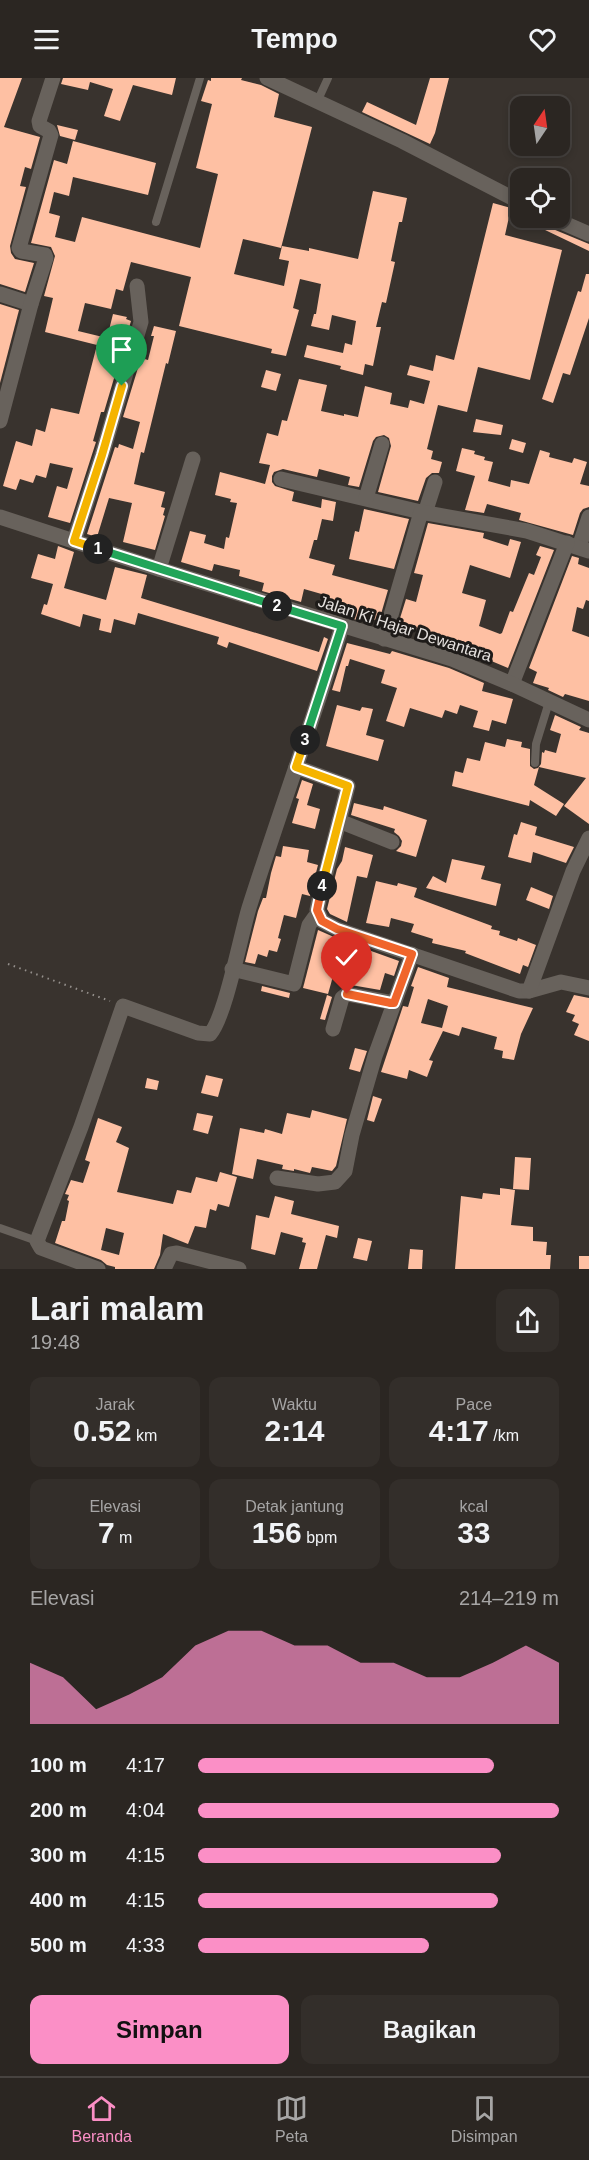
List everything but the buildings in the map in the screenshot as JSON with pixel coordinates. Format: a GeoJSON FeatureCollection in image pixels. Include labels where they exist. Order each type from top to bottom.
{"type":"FeatureCollection","features":[{"type":"Feature","properties":{"kind":"street"},"geometry":{"type":"LineString","coordinates":[[0,421],[31,304],[46,258],[45,255],[21,251],[19,248],[51,135],[50,131],[40,126],[39,122],[53,78]]}},
{"type":"Feature","properties":{"kind":"street"},"geometry":{"type":"LineString","coordinates":[[267,78],[402,141],[510,197]]}},
{"type":"Feature","properties":{"kind":"street"},"geometry":{"type":"LineString","coordinates":[[570,226],[589,234]]}},
{"type":"Feature","properties":{"kind":"street"},"geometry":{"type":"LineString","coordinates":[[74,541],[141,322],[138,286]]}},
{"type":"Feature","properties":{"kind":"street"},"geometry":{"type":"LineString","coordinates":[[0,294],[31,304]]}},
{"type":"Feature","properties":{"kind":"street"},"geometry":{"type":"LineString","coordinates":[[366,498],[381,444]]}},
{"type":"Feature","properties":{"kind":"street"},"geometry":{"type":"LineString","coordinates":[[159,569],[193,459]]}},
{"type":"Feature","properties":{"kind":"street"},"geometry":{"type":"LineString","coordinates":[[281,479],[423,512],[527,531],[578,547]]}},
{"type":"Feature","properties":{"kind":"street"},"geometry":{"type":"LineString","coordinates":[[384,639],[423,512],[435,482]]}},
{"type":"Feature","properties":{"kind":"street"},"geometry":{"type":"LineString","coordinates":[[512,684],[578,547],[589,516]]}},
{"type":"Feature","properties":{"kind":"street","name":"Jalan Ki Hajar Dewantara"},"geometry":{"type":"LineString","coordinates":[[0,517],[159,569],[452,659],[589,720]]}},
{"type":"Feature","properties":{"kind":"street"},"geometry":{"type":"LineString","coordinates":[[98,1269],[40,1248],[37,1241],[123,1006],[198,1033],[210,1034],[213,1030],[223,1003],[249,909],[342,626]]}},
{"type":"Feature","properties":{"kind":"street"},"geometry":{"type":"LineString","coordinates":[[296,767],[348,786],[319,900],[318,916],[322,921],[337,929],[514,990],[529,991],[561,982],[589,988]]}},
{"type":"Feature","properties":{"kind":"street"},"geometry":{"type":"LineString","coordinates":[[339,821],[392,842]]}},
{"type":"Feature","properties":{"kind":"street"},"geometry":{"type":"LineString","coordinates":[[529,991],[573,871],[589,838]]}},
{"type":"Feature","properties":{"kind":"street"},"geometry":{"type":"LineString","coordinates":[[232,969],[294,984],[309,925],[318,916]]}},
{"type":"Feature","properties":{"kind":"street"},"geometry":{"type":"LineString","coordinates":[[277,1178],[318,1184],[335,1182],[345,1171],[355,1124],[375,1056],[412,954]]}},
{"type":"Feature","properties":{"kind":"street"},"geometry":{"type":"LineString","coordinates":[[333,1029],[342,998],[347,994],[394,1003]]}},
{"type":"Feature","properties":{"kind":"street"},"geometry":{"type":"LineString","coordinates":[[164,1269],[171,1254],[177,1253],[239,1269]]}},
{"type":"Feature","properties":{"kind":"lane"},"geometry":{"type":"LineString","coordinates":[[156,222],[200,78]]}},
{"type":"Feature","properties":{"kind":"lane"},"geometry":{"type":"LineString","coordinates":[[317,102],[328,78]]}},
{"type":"Feature","properties":{"kind":"lane"},"geometry":{"type":"LineString","coordinates":[[535,763],[536,744],[549,702]]}},
{"type":"Feature","properties":{"kind":"lane"},"geometry":{"type":"LineString","coordinates":[[0,1228],[37,1241]]}},
{"type":"Feature","properties":{"kind":"path"},"geometry":{"type":"LineString","coordinates":[[8,964],[123,1006]]}},
{"type":"Feature","properties":{"kind":"route"},"geometry":{"type":"LineString","coordinates":[[122,386],[74,541],[342,626],[296,767],[348,786],[319,900],[318,916],[322,921],[337,929],[412,954],[394,1003],[347,994]]}}]}
